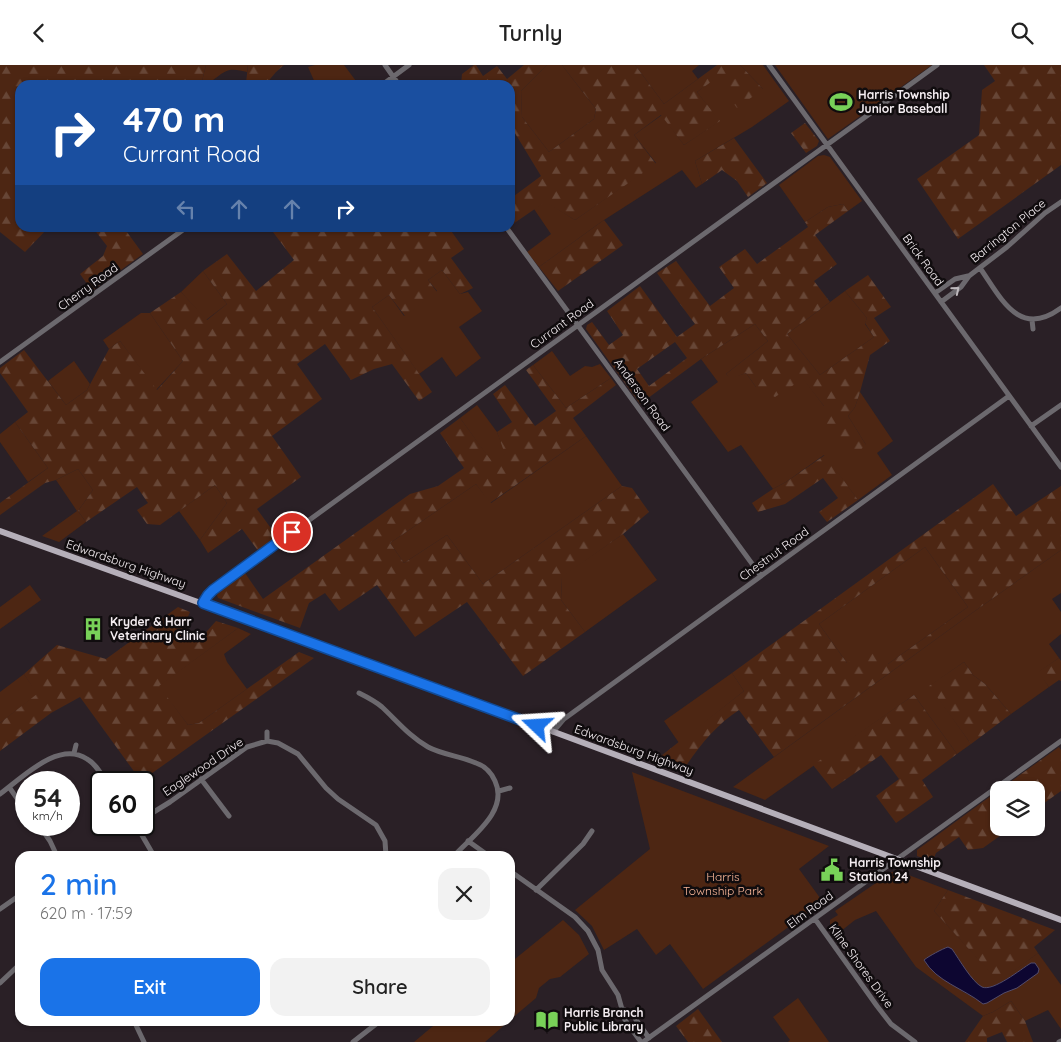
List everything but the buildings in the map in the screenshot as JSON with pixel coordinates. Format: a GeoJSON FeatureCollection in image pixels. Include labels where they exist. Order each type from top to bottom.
{"type":"FeatureCollection","features":[{"type":"Feature","properties":{"kind":"main road","name":"Edwardsburg Highway"},"geometry":{"type":"LineString","coordinates":[[0,531],[203,603],[1061,920]]}},
{"type":"Feature","properties":{"kind":"street"},"geometry":{"type":"LineString","coordinates":[[385,65],[396,80]]}},
{"type":"Feature","properties":{"kind":"street"},"geometry":{"type":"LineString","coordinates":[[389,80],[409,65]]}},
{"type":"Feature","properties":{"kind":"street","name":"Brick Road"},"geometry":{"type":"LineString","coordinates":[[769,65],[1061,467]]}},
{"type":"Feature","properties":{"kind":"street","name":"Currant Road"},"geometry":{"type":"LineString","coordinates":[[203,603],[208,595],[232,576],[937,65]]}},
{"type":"Feature","properties":{"kind":"street","name":"Barrington Place"},"geometry":{"type":"LineString","coordinates":[[941,302],[962,287],[969,276],[1007,247],[1045,213],[1061,203]]}},
{"type":"Feature","properties":{"kind":"street","name":"Cherry Road"},"geometry":{"type":"LineString","coordinates":[[0,362],[180,232]]}},
{"type":"Feature","properties":{"kind":"street","name":"Anderson Road"},"geometry":{"type":"LineString","coordinates":[[510,232],[761,576]]}},
{"type":"Feature","properties":{"kind":"street"},"geometry":{"type":"LineString","coordinates":[[980,268],[1010,311],[1019,317],[1032,319],[1050,316],[1061,308]]}},
{"type":"Feature","properties":{"kind":"street","name":"Barrington Place"},"geometry":{"type":"LineString","coordinates":[[935,293],[955,279],[969,276]]}},
{"type":"Feature","properties":{"kind":"street"},"geometry":{"type":"LineString","coordinates":[[1032,319],[1033,329]]}},
{"type":"Feature","properties":{"kind":"street","name":"Chestnut Road"},"geometry":{"type":"LineString","coordinates":[[553,732],[564,719],[1009,396]]}},
{"type":"Feature","properties":{"kind":"street"},"geometry":{"type":"LineString","coordinates":[[1031,426],[1061,405]]}},
{"type":"Feature","properties":{"kind":"street"},"geometry":{"type":"LineString","coordinates":[[359,693],[380,706],[405,730],[430,749],[475,762],[491,773],[498,791],[499,801],[496,810],[459,851]]}},
{"type":"Feature","properties":{"kind":"street"},"geometry":{"type":"LineString","coordinates":[[267,732],[268,741],[278,743],[298,754],[326,788],[338,799],[376,825],[385,841],[386,851]]}},
{"type":"Feature","properties":{"kind":"street","name":"Eaglewood Drive"},"geometry":{"type":"LineString","coordinates":[[155,811],[247,747],[268,741]]}},
{"type":"Feature","properties":{"kind":"street","name":"Elm Road"},"geometry":{"type":"LineString","coordinates":[[642,1042],[1061,741]]}},
{"type":"Feature","properties":{"kind":"street"},"geometry":{"type":"LineString","coordinates":[[74,753],[76,745]]}},
{"type":"Feature","properties":{"kind":"street"},"geometry":{"type":"LineString","coordinates":[[0,793],[50,758],[63,753],[74,753],[88,759],[98,771]]}},
{"type":"Feature","properties":{"kind":"street"},"geometry":{"type":"LineString","coordinates":[[201,779],[230,816]]}},
{"type":"Feature","properties":{"kind":"street"},"geometry":{"type":"LineString","coordinates":[[9,787],[15,795]]}},
{"type":"Feature","properties":{"kind":"street"},"geometry":{"type":"LineString","coordinates":[[498,791],[510,788]]}},
{"type":"Feature","properties":{"kind":"street"},"geometry":{"type":"LineString","coordinates":[[536,890],[583,844],[592,831]]}},
{"type":"Feature","properties":{"kind":"street"},"geometry":{"type":"LineString","coordinates":[[47,836],[55,851]]}},
{"type":"Feature","properties":{"kind":"street"},"geometry":{"type":"LineString","coordinates":[[142,836],[151,851]]}},
{"type":"Feature","properties":{"kind":"street"},"geometry":{"type":"LineString","coordinates":[[468,841],[483,851]]}},
{"type":"Feature","properties":{"kind":"street"},"geometry":{"type":"LineString","coordinates":[[515,875],[575,917],[588,931],[598,951],[602,970],[618,995],[625,1020],[642,1042]]}},
{"type":"Feature","properties":{"kind":"street"},"geometry":{"type":"LineString","coordinates":[[0,909],[15,898]]}},
{"type":"Feature","properties":{"kind":"street","name":"Kline Shores Drive"},"geometry":{"type":"LineString","coordinates":[[815,919],[891,1024],[916,1042]]}},
{"type":"Feature","properties":{"kind":"street"},"geometry":{"type":"LineString","coordinates":[[0,983],[15,969]]}},
{"type":"Feature","properties":{"kind":"street"},"geometry":{"type":"LineString","coordinates":[[623,1009],[632,1014],[649,1038]]}},
{"type":"Feature","properties":{"kind":"street"},"geometry":{"type":"LineString","coordinates":[[136,1026],[144,1042]]}},
{"type":"Feature","properties":{"kind":"street"},"geometry":{"type":"LineString","coordinates":[[353,1042],[374,1026]]}},
{"type":"Feature","properties":{"kind":"green space"},"geometry":{"type":"Polygon","coordinates":[[[0,65],[206,65],[202,80],[15,80],[15,232],[44,232],[25,252],[0,232],[0,65]]]}},
{"type":"Feature","properties":{"kind":"green space"},"geometry":{"type":"Polygon","coordinates":[[[206,65],[248,65],[247,72],[230,70],[213,80],[202,80],[206,65]]]}},
{"type":"Feature","properties":{"kind":"green space"},"geometry":{"type":"Polygon","coordinates":[[[248,65],[284,65],[269,80],[246,80],[248,65]]]}},
{"type":"Feature","properties":{"kind":"green space"},"geometry":{"type":"Polygon","coordinates":[[[315,65],[344,65],[355,80],[314,80],[308,67],[315,65]]]}},
{"type":"Feature","properties":{"kind":"green space"},"geometry":{"type":"Polygon","coordinates":[[[476,65],[483,76],[497,66],[507,79],[524,65],[547,65],[521,91],[522,117],[549,152],[594,119],[596,109],[562,65],[635,65],[664,104],[717,65],[740,65],[763,89],[737,108],[715,79],[697,92],[720,121],[684,145],[661,115],[634,135],[656,164],[575,220],[545,202],[515,223],[515,195],[541,176],[515,133],[515,80],[461,80],[462,74],[476,65]]]}},
{"type":"Feature","properties":{"kind":"green space"},"geometry":{"type":"Polygon","coordinates":[[[547,65],[562,65],[596,109],[594,119],[549,152],[522,117],[521,91],[547,65]]]}},
{"type":"Feature","properties":{"kind":"green space"},"geometry":{"type":"Polygon","coordinates":[[[635,65],[699,65],[692,71],[698,79],[664,104],[635,65]]]}},
{"type":"Feature","properties":{"kind":"green space"},"geometry":{"type":"Polygon","coordinates":[[[740,65],[763,65],[789,101],[752,127],[695,161],[702,184],[696,188],[682,170],[604,220],[539,267],[527,252],[551,234],[534,209],[545,201],[575,220],[656,163],[634,135],[662,115],[684,145],[719,121],[697,92],[715,78],[763,89],[740,65]]]}},
{"type":"Feature","properties":{"kind":"green space","name":"Harris Township Junior Baseball"},"geometry":{"type":"Polygon","coordinates":[[[775,65],[932,65],[828,139],[775,65]]]}},
{"type":"Feature","properties":{"kind":"green space"},"geometry":{"type":"Polygon","coordinates":[[[984,65],[1061,65],[1061,165],[958,239],[917,179],[979,135],[982,90],[995,81],[984,65]]]}},
{"type":"Feature","properties":{"kind":"green space"},"geometry":{"type":"Polygon","coordinates":[[[805,123],[819,141],[817,146],[806,153],[791,133],[805,123]]]}},
{"type":"Feature","properties":{"kind":"green space"},"geometry":{"type":"Polygon","coordinates":[[[734,138],[767,183],[748,197],[737,181],[722,170],[702,184],[695,161],[734,138]]]}},
{"type":"Feature","properties":{"kind":"green space"},"geometry":{"type":"Polygon","coordinates":[[[818,156],[830,157],[862,201],[848,211],[843,204],[828,207],[805,222],[779,185],[818,156]]]}},
{"type":"Feature","properties":{"kind":"green space"},"geometry":{"type":"Polygon","coordinates":[[[843,204],[848,211],[815,235],[837,264],[814,281],[830,302],[787,334],[820,375],[874,337],[865,323],[867,318],[845,291],[868,275],[891,307],[874,318],[890,341],[870,355],[855,407],[848,416],[866,445],[858,452],[837,440],[821,422],[824,406],[803,379],[775,397],[756,387],[746,373],[730,379],[726,374],[768,341],[755,324],[701,359],[640,404],[586,329],[587,325],[592,322],[609,345],[623,335],[607,311],[640,286],[677,337],[695,324],[657,273],[676,261],[710,306],[734,288],[719,267],[745,249],[757,264],[808,227],[805,222],[828,207],[843,204]],[[675,342],[637,369],[649,386],[687,358],[675,342]]]}},
{"type":"Feature","properties":{"kind":"green space"},"geometry":{"type":"Polygon","coordinates":[[[604,220],[623,245],[558,291],[539,267],[604,220]]]}},
{"type":"Feature","properties":{"kind":"green space"},"geometry":{"type":"Polygon","coordinates":[[[96,232],[127,232],[143,254],[92,291],[80,274],[103,256],[107,246],[96,232]]]}},
{"type":"Feature","properties":{"kind":"green space"},"geometry":{"type":"Polygon","coordinates":[[[273,232],[452,232],[464,249],[451,258],[473,288],[460,294],[442,270],[428,280],[437,292],[405,316],[389,295],[372,307],[432,392],[419,401],[392,364],[374,369],[351,380],[325,344],[297,364],[322,399],[272,436],[301,477],[257,509],[278,538],[259,552],[242,529],[208,553],[200,540],[227,503],[215,485],[160,525],[147,524],[137,510],[148,503],[137,487],[86,522],[78,511],[93,490],[78,469],[56,480],[45,483],[0,515],[0,503],[48,468],[15,422],[28,412],[0,373],[0,368],[24,350],[66,405],[87,390],[109,349],[120,341],[157,390],[183,361],[150,313],[181,292],[207,320],[227,304],[203,271],[227,254],[256,291],[294,260],[273,232]]]}},
{"type":"Feature","properties":{"kind":"green space"},"geometry":{"type":"Polygon","coordinates":[[[442,270],[460,294],[468,292],[482,311],[459,327],[481,358],[456,377],[442,357],[419,374],[372,307],[389,295],[404,316],[437,291],[428,280],[442,270]]]}},
{"type":"Feature","properties":{"kind":"green space"},"geometry":{"type":"Polygon","coordinates":[[[203,271],[227,304],[206,320],[181,292],[203,271]]]}},
{"type":"Feature","properties":{"kind":"green space"},"geometry":{"type":"Polygon","coordinates":[[[845,291],[867,318],[865,324],[874,337],[820,375],[787,334],[845,291]]]}},
{"type":"Feature","properties":{"kind":"green space"},"geometry":{"type":"Polygon","coordinates":[[[141,313],[150,313],[183,361],[156,390],[120,341],[109,349],[103,340],[141,313]]]}},
{"type":"Feature","properties":{"kind":"green space"},"geometry":{"type":"Polygon","coordinates":[[[755,324],[768,341],[726,374],[730,378],[746,373],[756,387],[803,378],[824,406],[866,445],[848,416],[855,407],[860,392],[893,441],[877,453],[892,475],[858,500],[824,455],[773,489],[741,445],[728,452],[691,402],[718,382],[701,359],[755,324]]]}},
{"type":"Feature","properties":{"kind":"green space"},"geometry":{"type":"Polygon","coordinates":[[[552,351],[570,376],[585,366],[592,367],[600,364],[611,378],[566,408],[533,365],[552,351]]]}},
{"type":"Feature","properties":{"kind":"green space"},"geometry":{"type":"Polygon","coordinates":[[[74,361],[90,384],[87,390],[66,405],[48,381],[74,361]]]}},
{"type":"Feature","properties":{"kind":"green space"},"geometry":{"type":"Polygon","coordinates":[[[533,365],[566,408],[611,378],[616,385],[573,418],[586,436],[490,503],[476,484],[390,543],[404,563],[447,535],[483,584],[622,486],[632,488],[649,512],[623,534],[562,577],[561,600],[585,632],[523,676],[467,602],[415,637],[377,585],[339,611],[325,593],[309,603],[300,628],[218,598],[218,592],[245,573],[263,599],[410,494],[438,486],[464,468],[440,433],[460,418],[493,463],[505,454],[497,432],[512,422],[493,394],[505,385],[535,426],[556,411],[526,370],[533,365]]]}},
{"type":"Feature","properties":{"kind":"green space"},"geometry":{"type":"Polygon","coordinates":[[[477,405],[497,432],[506,454],[493,464],[460,418],[477,405]]]}},
{"type":"Feature","properties":{"kind":"green space"},"geometry":{"type":"Polygon","coordinates":[[[15,422],[48,468],[28,482],[0,442],[0,434],[15,422]]]}},
{"type":"Feature","properties":{"kind":"green space"},"geometry":{"type":"Polygon","coordinates":[[[586,436],[622,486],[483,584],[447,535],[404,563],[390,543],[476,484],[491,503],[586,436]]]}},
{"type":"Feature","properties":{"kind":"green space"},"geometry":{"type":"Polygon","coordinates":[[[825,455],[858,500],[827,522],[819,512],[838,498],[823,478],[785,504],[758,512],[752,503],[825,455]]]}},
{"type":"Feature","properties":{"kind":"green space"},"geometry":{"type":"Polygon","coordinates":[[[78,469],[93,490],[78,511],[86,522],[59,542],[42,536],[77,511],[56,480],[78,469]]]}},
{"type":"Feature","properties":{"kind":"green space"},"geometry":{"type":"Polygon","coordinates":[[[993,484],[1016,516],[1061,486],[1061,550],[774,757],[739,710],[708,736],[684,769],[657,759],[744,691],[732,673],[993,484]],[[925,547],[819,624],[847,663],[873,644],[888,664],[968,607],[925,547]]]}},
{"type":"Feature","properties":{"kind":"green space"},"geometry":{"type":"Polygon","coordinates":[[[215,485],[227,503],[200,540],[179,511],[215,485]]]}},
{"type":"Feature","properties":{"kind":"green space"},"geometry":{"type":"Polygon","coordinates":[[[623,534],[657,580],[585,632],[561,600],[562,576],[623,534]]]}},
{"type":"Feature","properties":{"kind":"green space"},"geometry":{"type":"Polygon","coordinates":[[[925,547],[968,607],[888,664],[847,663],[819,624],[925,547]]]}},
{"type":"Feature","properties":{"kind":"green space"},"geometry":{"type":"Polygon","coordinates":[[[1061,550],[1061,593],[1052,599],[1061,612],[1061,634],[1049,644],[1059,658],[1039,672],[1049,687],[1011,714],[985,684],[973,675],[964,662],[930,686],[971,744],[957,754],[914,695],[765,800],[733,787],[972,613],[1061,550]]]}},
{"type":"Feature","properties":{"kind":"green space"},"geometry":{"type":"Polygon","coordinates":[[[30,585],[41,600],[0,629],[0,607],[30,585]]]}},
{"type":"Feature","properties":{"kind":"green space"},"geometry":{"type":"Polygon","coordinates":[[[178,607],[190,612],[182,630],[201,638],[216,621],[238,628],[159,686],[188,725],[199,723],[299,652],[314,658],[155,771],[134,771],[80,697],[51,713],[0,751],[0,723],[37,694],[24,674],[57,645],[106,659],[178,607]]]}},
{"type":"Feature","properties":{"kind":"green space"},"geometry":{"type":"Polygon","coordinates":[[[238,628],[251,634],[224,654],[227,662],[247,689],[199,723],[188,725],[158,686],[238,628]]]}},
{"type":"Feature","properties":{"kind":"green space"},"geometry":{"type":"Polygon","coordinates":[[[1059,658],[1061,661],[1061,681],[1059,680],[1049,687],[1038,672],[1059,658]]]}},
{"type":"Feature","properties":{"kind":"green space"},"geometry":{"type":"Polygon","coordinates":[[[964,662],[973,675],[985,684],[1011,714],[971,744],[929,686],[964,662]]]}},
{"type":"Feature","properties":{"kind":"green space"},"geometry":{"type":"Polygon","coordinates":[[[732,673],[744,691],[679,743],[664,721],[732,673]]]}},
{"type":"Feature","properties":{"kind":"green space"},"geometry":{"type":"Polygon","coordinates":[[[24,674],[38,694],[0,723],[0,692],[24,674]]]}},
{"type":"Feature","properties":{"kind":"green space"},"geometry":{"type":"Polygon","coordinates":[[[914,695],[957,754],[922,780],[933,797],[896,823],[876,796],[899,779],[881,755],[832,789],[813,765],[914,695]]]}},
{"type":"Feature","properties":{"kind":"green space"},"geometry":{"type":"Polygon","coordinates":[[[1059,747],[1061,750],[1061,791],[1045,803],[1045,781],[1012,781],[1059,747]]]}},
{"type":"Feature","properties":{"kind":"green space","name":"Harris Township Park"},"geometry":{"type":"Polygon","coordinates":[[[632,772],[829,846],[799,869],[823,902],[703,989],[670,944],[656,955],[637,929],[604,950],[592,926],[575,910],[650,849],[632,772]]]}},
{"type":"Feature","properties":{"kind":"green space"},"geometry":{"type":"Polygon","coordinates":[[[990,797],[990,836],[1000,836],[983,848],[968,850],[959,837],[936,853],[932,862],[917,856],[917,850],[990,797]]]}},
{"type":"Feature","properties":{"kind":"green space"},"geometry":{"type":"Polygon","coordinates":[[[898,871],[948,890],[934,911],[999,981],[1038,953],[1061,985],[1061,1029],[1048,1010],[1025,1021],[1011,1001],[983,1016],[916,967],[876,911],[855,920],[836,935],[830,926],[830,920],[838,915],[835,911],[892,872],[898,871]],[[952,949],[926,958],[963,992],[987,1003],[1017,988],[1031,963],[1000,983],[987,988],[982,987],[974,980],[952,949]]]}},
{"type":"Feature","properties":{"kind":"green space"},"geometry":{"type":"Polygon","coordinates":[[[948,890],[1055,930],[1034,947],[1038,953],[999,982],[934,911],[948,890]]]}},
{"type":"Feature","properties":{"kind":"green space"},"geometry":{"type":"Polygon","coordinates":[[[563,920],[579,935],[589,954],[560,977],[550,979],[539,988],[536,998],[515,1016],[515,959],[563,920]]]}},
{"type":"Feature","properties":{"kind":"green space"},"geometry":{"type":"Polygon","coordinates":[[[798,998],[829,1042],[788,1042],[790,1040],[773,1017],[798,998]]]}},
{"type":"Feature","properties":{"kind":"green space"},"geometry":{"type":"Polygon","coordinates":[[[1011,1001],[1025,1021],[1033,1042],[1007,1042],[1002,1032],[987,1038],[987,1042],[965,1042],[983,1016],[1011,1001]]]}},
{"type":"Feature","properties":{"kind":"green space"},"geometry":{"type":"Polygon","coordinates":[[[698,1009],[722,1042],[688,1042],[676,1026],[698,1009]]]}},
{"type":"Feature","properties":{"kind":"green space"},"geometry":{"type":"Polygon","coordinates":[[[433,1026],[503,1026],[485,1042],[414,1042],[433,1026]]]}},
{"type":"Feature","properties":{"kind":"shaded area"},"geometry":{"type":"Polygon","coordinates":[[[948,947],[952,949],[970,975],[982,987],[987,988],[1000,983],[1031,963],[1035,963],[1039,969],[1038,973],[1017,988],[983,1004],[936,974],[924,960],[948,947]]]}},
{"type":"Feature","properties":{"kind":"place","name":"Harris Township Junior Baseball"},"geometry":{"type":"Point","coordinates":[841,102]}},
{"type":"Feature","properties":{"kind":"place","name":"Kryder & Harr Veterinary Clinic"},"geometry":{"type":"Point","coordinates":[93,629]}},
{"type":"Feature","properties":{"kind":"place","name":"Harris Township Station 24"},"geometry":{"type":"Point","coordinates":[832,870]}},
{"type":"Feature","properties":{"kind":"place","name":"Harris Branch Public Library"},"geometry":{"type":"Point","coordinates":[547,1020]}},
{"type":"Feature","properties":{"kind":"route"},"geometry":{"type":"LineString","coordinates":[[292,532],[213,590],[203,603],[537,726]]}}]}
